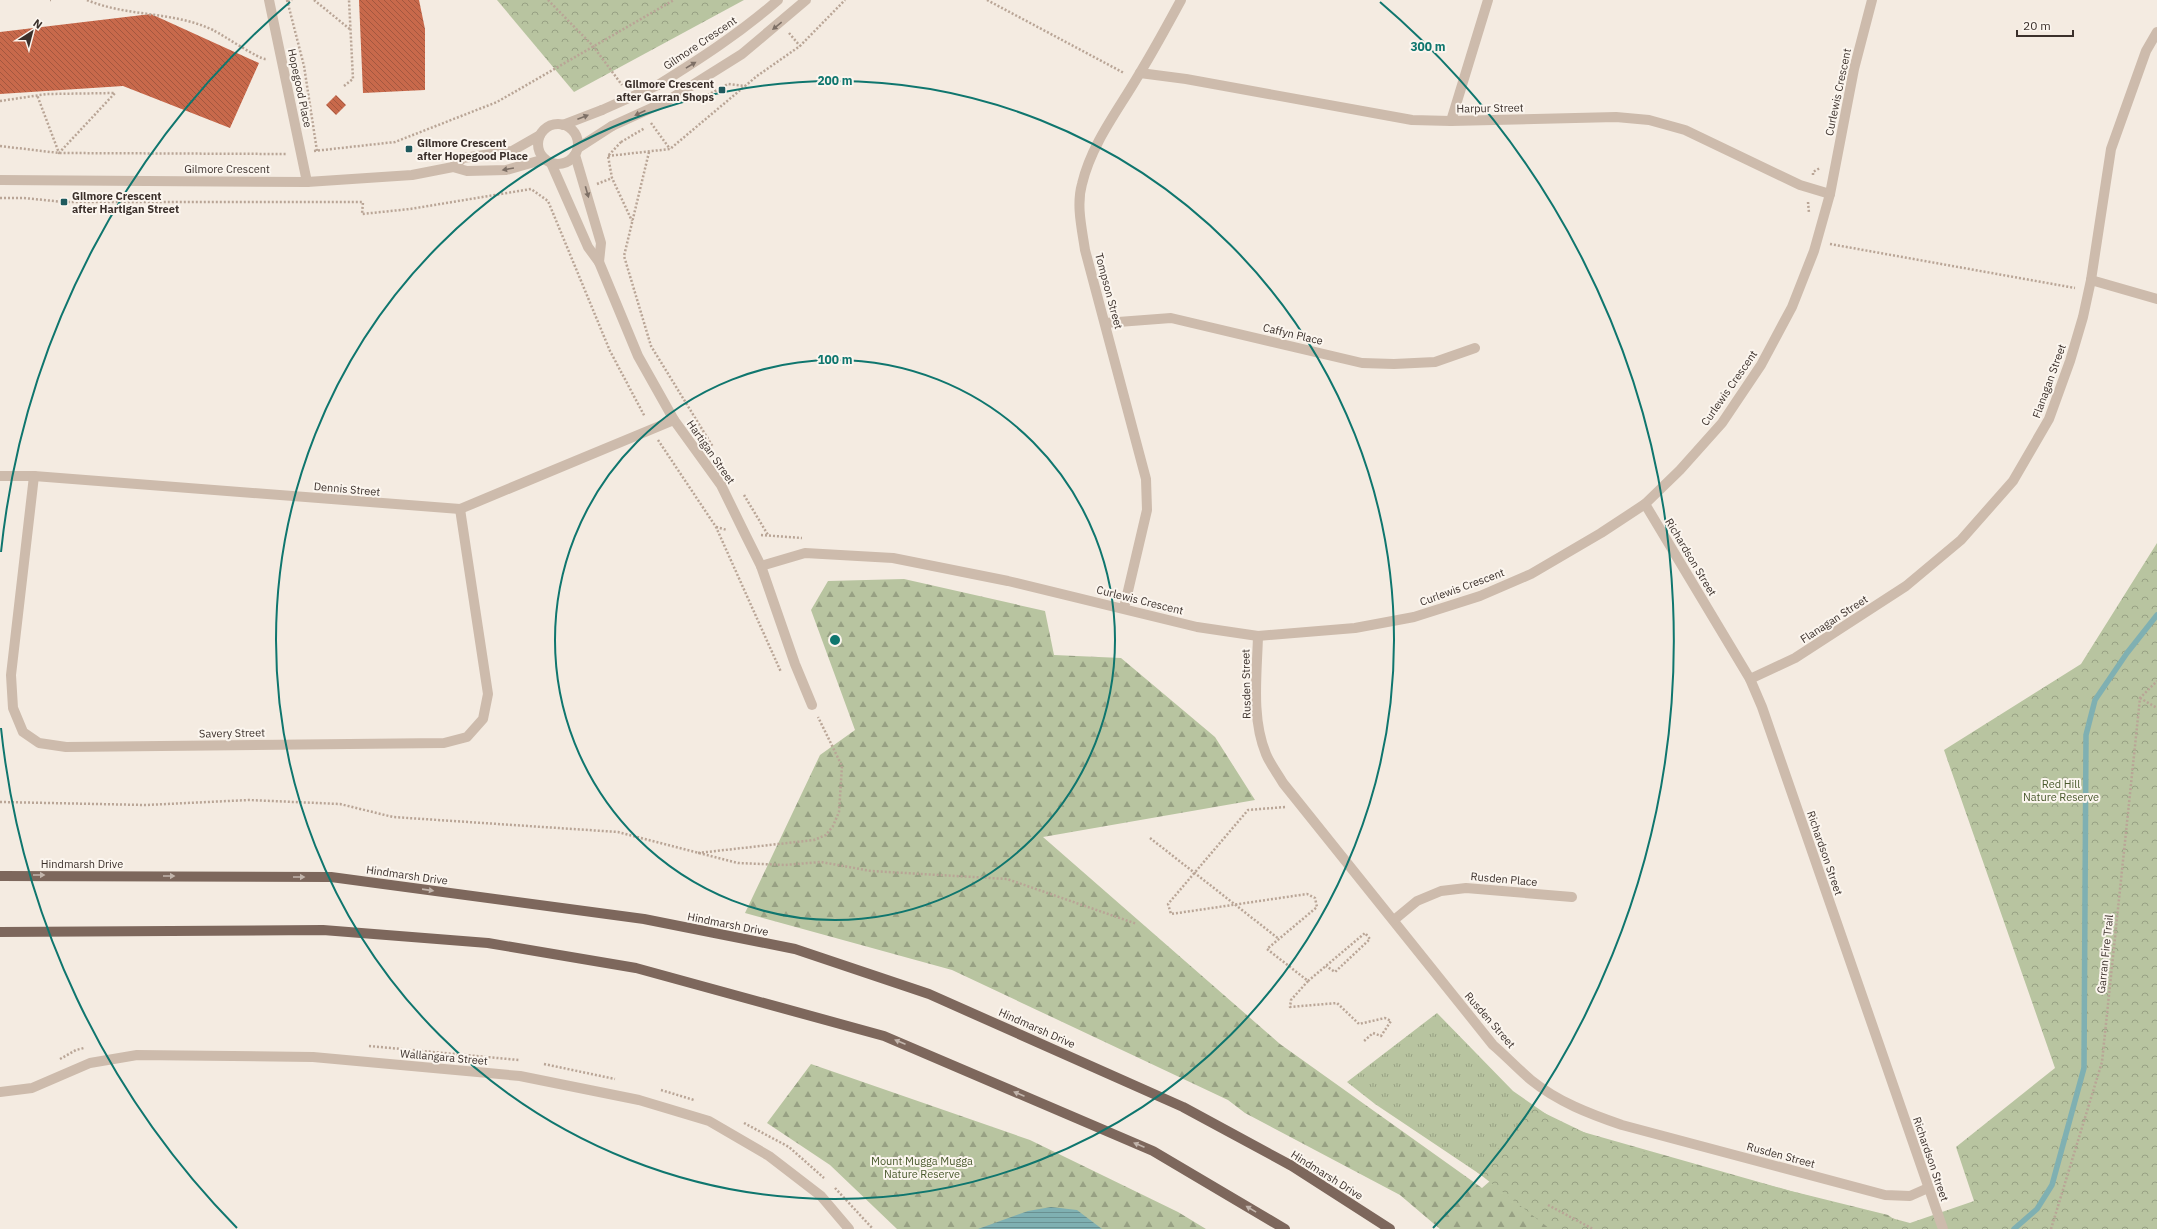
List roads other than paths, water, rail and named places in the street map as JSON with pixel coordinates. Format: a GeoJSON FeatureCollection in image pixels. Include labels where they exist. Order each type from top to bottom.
{"type":"FeatureCollection","features":[{"type":"Feature","properties":{"kind":"main road","name":"Hindmarsh Drive"},"geometry":{"type":"LineString","coordinates":[[0,876],[331,877],[644,919],[795,949],[929,994],[1183,1106],[1292,1166],[1390,1229]]}},
{"type":"Feature","properties":{"kind":"main road"},"geometry":{"type":"LineString","coordinates":[[0,932],[323,930],[488,943],[636,968],[884,1036],[1152,1151],[1285,1229]]}},
{"type":"Feature","properties":{"kind":"street","name":"Hopegood Place"},"geometry":{"type":"LineString","coordinates":[[269,0],[282,54],[307,182]]}},
{"type":"Feature","properties":{"kind":"street","name":"Gilmore Crescent"},"geometry":{"type":"LineString","coordinates":[[563,125],[602,110],[658,85],[704,57],[742,30],[778,0]]}},
{"type":"Feature","properties":{"kind":"street"},"geometry":{"type":"LineString","coordinates":[[576,152],[575,134],[563,125],[550,126],[540,135],[538,148],[548,161],[564,163],[576,152],[612,126],[667,101],[742,54],[806,0]]}},
{"type":"Feature","properties":{"kind":"street","name":"Tompson Street"},"geometry":{"type":"LineString","coordinates":[[1124,608],[1147,510],[1146,479],[1085,250],[1080,217],[1081,185],[1090,159],[1181,0]]}},
{"type":"Feature","properties":{"kind":"street"},"geometry":{"type":"LineString","coordinates":[[1451,121],[1488,0]]}},
{"type":"Feature","properties":{"kind":"street","name":"Curlewis Crescent"},"geometry":{"type":"LineString","coordinates":[[761,566],[805,553],[893,558],[1008,581],[1190,625],[1258,636],[1362,627],[1414,617],[1480,596],[1531,574],[1601,533],[1645,504],[1680,470],[1722,423],[1761,365],[1792,307],[1816,242],[1830,194],[1854,69],[1872,0]]}},
{"type":"Feature","properties":{"kind":"street","name":"Flanagan Street"},"geometry":{"type":"LineString","coordinates":[[1750,679],[1795,658],[1906,586],[1961,540],[2013,481],[2049,419],[2070,361],[2091,280],[2111,149],[2146,52],[2157,32]]}},
{"type":"Feature","properties":{"kind":"street","name":"Harpur Street"},"geometry":{"type":"LineString","coordinates":[[1138,76],[1186,79],[1412,120],[1451,121],[1616,117],[1649,120],[1685,130],[1810,189],[1830,194]]}},
{"type":"Feature","properties":{"kind":"street","name":"Gilmore Crescent"},"geometry":{"type":"LineString","coordinates":[[453,167],[463,158],[512,151],[540,135]]}},
{"type":"Feature","properties":{"kind":"street","name":"Hartigan Street"},"geometry":{"type":"LineString","coordinates":[[576,152],[601,243],[599,262]]}},
{"type":"Feature","properties":{"kind":"street","name":"Gilmore Crescent"},"geometry":{"type":"LineString","coordinates":[[0,180],[307,182],[412,175],[453,167],[467,171],[506,170],[548,161]]}},
{"type":"Feature","properties":{"kind":"street","name":"Hartigan Street"},"geometry":{"type":"LineString","coordinates":[[548,161],[588,248],[599,262],[638,356],[674,420],[722,485],[761,566],[812,705]]}},
{"type":"Feature","properties":{"kind":"street"},"geometry":{"type":"LineString","coordinates":[[2091,280],[2157,299]]}},
{"type":"Feature","properties":{"kind":"street","name":"Caffyn Place"},"geometry":{"type":"LineString","coordinates":[[1105,323],[1171,318],[1362,363],[1394,364],[1435,362],[1475,348]]}},
{"type":"Feature","properties":{"kind":"street","name":"Dennis Street"},"geometry":{"type":"LineString","coordinates":[[0,476],[34,476],[460,510],[674,420]]}},
{"type":"Feature","properties":{"kind":"street","name":"Savery Street"},"geometry":{"type":"LineString","coordinates":[[34,476],[11,674],[13,708],[23,732],[39,743],[66,747],[444,742],[467,737],[483,719],[488,694],[460,510]]}},
{"type":"Feature","properties":{"kind":"street","name":"Richardson Street"},"geometry":{"type":"LineString","coordinates":[[1645,504],[1750,679],[1762,707],[1943,1229]]}},
{"type":"Feature","properties":{"kind":"street","name":"Rusden Street"},"geometry":{"type":"LineString","coordinates":[[1258,636],[1256,694],[1259,728],[1266,754],[1283,783],[1493,1045],[1532,1081],[1564,1102],[1587,1114],[1622,1125],[1885,1195],[1910,1196],[1928,1188]]}},
{"type":"Feature","properties":{"kind":"street","name":"Rusden Place"},"geometry":{"type":"LineString","coordinates":[[1394,920],[1417,901],[1448,890],[1466,888],[1572,897]]}},
{"type":"Feature","properties":{"kind":"street","name":"Wallangara Street"},"geometry":{"type":"LineString","coordinates":[[0,1092],[32,1088],[90,1063],[137,1055],[313,1057],[520,1076],[639,1100],[709,1121],[769,1156],[821,1196],[849,1229]]}},
{"type":"Feature","properties":{"kind":"water"},"geometry":{"type":"Polygon","coordinates":[[[1051,1207],[1077,1210],[1102,1229],[978,1229],[1028,1211],[1051,1207]]]}},
{"type":"Feature","properties":{"kind":"waterway"},"geometry":{"type":"LineString","coordinates":[[2014,1229],[2037,1209],[2052,1185],[2084,1068],[2086,735],[2095,700],[2127,653],[2157,615]]}},
{"type":"Feature","properties":{"kind":"place","name":"Gilmore Crescent after Garran Shops"},"geometry":{"type":"Point","coordinates":[722,90]}},
{"type":"Feature","properties":{"kind":"place","name":"Gilmore Crescent after Hopegood Place"},"geometry":{"type":"Point","coordinates":[409,149]}},
{"type":"Feature","properties":{"kind":"place","name":"Gilmore Crescent after Hartigan Street"},"geometry":{"type":"Point","coordinates":[64,202]}},
{"type":"Feature","properties":{"kind":"park label","name":"Red Hill Nature Reserve"},"geometry":{"type":"Point","coordinates":[2061,790]}},
{"type":"Feature","properties":{"kind":"park label","name":"Mount Mugga Mugga Nature Reserve"},"geometry":{"type":"Point","coordinates":[922,1167]}}]}
